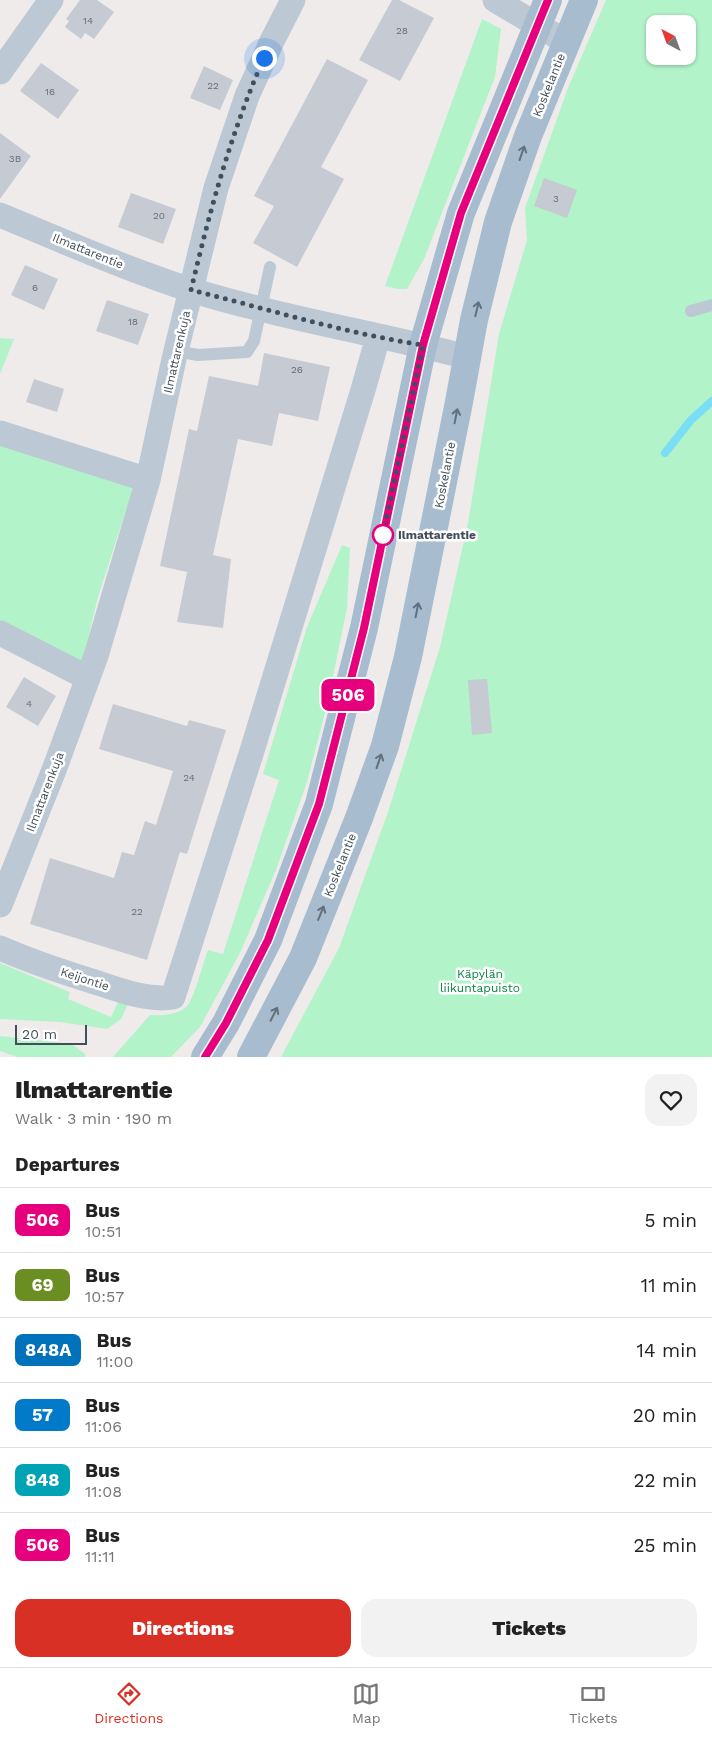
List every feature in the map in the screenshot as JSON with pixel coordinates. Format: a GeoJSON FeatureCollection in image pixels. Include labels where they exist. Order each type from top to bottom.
{"type":"FeatureCollection","features":[{"type":"Feature","properties":{"kind":"main road","name":"Koskelantie"},"geometry":{"type":"LineString","coordinates":[[251,1057],[303,958],[359,818],[385,746],[408,657],[474,320],[498,222],[528,136],[584,0]]}},
{"type":"Feature","properties":{"kind":"main road"},"geometry":{"type":"LineString","coordinates":[[205,1057],[226,1023],[268,940],[319,804],[364,628],[423,345],[461,213],[542,12]]}},
{"type":"Feature","properties":{"kind":"street"},"geometry":{"type":"LineString","coordinates":[[0,72],[51,0]]}},
{"type":"Feature","properties":{"kind":"street","name":"Ilmattarenkuja"},"geometry":{"type":"LineString","coordinates":[[0,905],[88,678],[148,480],[176,351],[214,197],[247,96],[293,0]]}},
{"type":"Feature","properties":{"kind":"street"},"geometry":{"type":"LineString","coordinates":[[495,0],[542,12],[566,42]]}},
{"type":"Feature","properties":{"kind":"street","name":"Ilmattarentie"},"geometry":{"type":"LineString","coordinates":[[0,215],[115,262],[191,290],[262,309],[378,337],[423,345],[467,357]]}},
{"type":"Feature","properties":{"kind":"street","name":"Keijontie"},"geometry":{"type":"LineString","coordinates":[[0,948],[123,991],[163,999],[174,997],[364,390],[378,337]]}},
{"type":"Feature","properties":{"kind":"street"},"geometry":{"type":"LineString","coordinates":[[0,433],[148,480]]}},
{"type":"Feature","properties":{"kind":"street"},"geometry":{"type":"LineString","coordinates":[[0,633],[88,678]]}},
{"type":"Feature","properties":{"kind":"lane"},"geometry":{"type":"LineString","coordinates":[[176,351],[198,355],[247,352],[254,341],[270,267]]}},
{"type":"Feature","properties":{"kind":"lane"},"geometry":{"type":"LineString","coordinates":[[691,310],[712,305]]}},
{"type":"Feature","properties":{"kind":"green space","name":"Käpylän liikuntapuisto"},"geometry":{"type":"Polygon","coordinates":[[[606,0],[712,0],[712,1057],[281,1057],[339,948],[388,812],[440,647],[468,523],[499,334],[527,240],[525,208],[568,88],[606,0]]]}},
{"type":"Feature","properties":{"kind":"green space"},"geometry":{"type":"Polygon","coordinates":[[[482,19],[501,29],[495,77],[424,259],[407,289],[385,286],[482,19]]]}},
{"type":"Feature","properties":{"kind":"green space"},"geometry":{"type":"Polygon","coordinates":[[[0,338],[14,339],[0,374],[0,338]]]}},
{"type":"Feature","properties":{"kind":"green space"},"geometry":{"type":"Polygon","coordinates":[[[0,440],[135,482],[98,597],[81,668],[0,623],[0,440]]]}},
{"type":"Feature","properties":{"kind":"green space"},"geometry":{"type":"Polygon","coordinates":[[[342,545],[350,548],[347,608],[328,701],[307,782],[276,870],[240,953],[200,1027],[171,1057],[113,1057],[150,1015],[175,1013],[187,1006],[195,989],[208,950],[223,954],[279,780],[263,774],[307,627],[342,545]]]}},
{"type":"Feature","properties":{"kind":"green space"},"geometry":{"type":"Polygon","coordinates":[[[0,963],[70,992],[68,999],[111,1017],[118,1002],[128,1004],[121,1019],[107,1029],[60,1022],[0,1019],[0,963]]]}},
{"type":"Feature","properties":{"kind":"green space"},"geometry":{"type":"Polygon","coordinates":[[[0,1036],[72,1044],[85,1054],[85,1057],[17,1057],[0,1051],[0,1036]]]}},
{"type":"Feature","properties":{"kind":"building"},"geometry":{"type":"Polygon","coordinates":[[[80,0],[97,0],[114,12],[94,39],[85,33],[81,39],[65,27],[69,21],[66,19],[80,0]]]}},
{"type":"Feature","properties":{"kind":"building"},"geometry":{"type":"Polygon","coordinates":[[[392,0],[399,0],[434,18],[400,81],[359,60],[392,0]]]}},
{"type":"Feature","properties":{"kind":"building"},"geometry":{"type":"Polygon","coordinates":[[[327,59],[368,80],[321,167],[344,179],[297,267],[253,243],[274,206],[254,196],[327,59]]]}},
{"type":"Feature","properties":{"kind":"building"},"geometry":{"type":"Polygon","coordinates":[[[41,63],[79,90],[58,119],[20,91],[41,63]]]}},
{"type":"Feature","properties":{"kind":"building"},"geometry":{"type":"Polygon","coordinates":[[[204,66],[233,80],[220,110],[190,98],[204,66]]]}},
{"type":"Feature","properties":{"kind":"building"},"geometry":{"type":"Polygon","coordinates":[[[0,133],[31,156],[0,199],[0,133]]]}},
{"type":"Feature","properties":{"kind":"building"},"geometry":{"type":"Polygon","coordinates":[[[544,178],[577,190],[567,218],[534,206],[544,178]]]}},
{"type":"Feature","properties":{"kind":"building"},"geometry":{"type":"Polygon","coordinates":[[[131,193],[176,209],[163,244],[118,227],[131,193]]]}},
{"type":"Feature","properties":{"kind":"building"},"geometry":{"type":"Polygon","coordinates":[[[25,265],[58,279],[44,310],[11,295],[25,265]]]}},
{"type":"Feature","properties":{"kind":"building"},"geometry":{"type":"Polygon","coordinates":[[[107,300],[149,314],[138,345],[96,331],[107,300]]]}},
{"type":"Feature","properties":{"kind":"building"},"geometry":{"type":"Polygon","coordinates":[[[264,353],[330,367],[318,421],[279,413],[272,446],[238,439],[213,555],[231,559],[223,628],[177,622],[187,572],[160,566],[189,429],[197,431],[209,376],[258,386],[264,353]]]}},
{"type":"Feature","properties":{"kind":"building"},"geometry":{"type":"Polygon","coordinates":[[[34,379],[64,389],[57,412],[26,402],[34,379]]]}},
{"type":"Feature","properties":{"kind":"building"},"geometry":{"type":"Polygon","coordinates":[[[24,677],[56,696],[38,726],[6,707],[24,677]]]}},
{"type":"Feature","properties":{"kind":"building"},"geometry":{"type":"Polygon","coordinates":[[[487,679],[492,733],[472,735],[468,680],[487,679]]]}},
{"type":"Feature","properties":{"kind":"building"},"geometry":{"type":"Polygon","coordinates":[[[113,704],[187,726],[189,720],[226,730],[187,854],[180,852],[147,960],[30,924],[50,858],[114,878],[122,852],[134,855],[145,821],[156,825],[173,771],[99,749],[113,704]]]}},
{"type":"Feature","properties":{"kind":"waterway"},"geometry":{"type":"LineString","coordinates":[[665,453],[691,420],[712,401]]}},
{"type":"Feature","properties":{"kind":"bus line","name":"506"},"geometry":{"type":"LineString","coordinates":[[205,1057],[226,1023],[268,940],[319,804],[353,677],[423,345],[461,213],[548,0]]}},
{"type":"Feature","properties":{"kind":"place","name":"Ilmattarentie"},"geometry":{"type":"Point","coordinates":[383,535]}},
{"type":"Feature","properties":{"kind":"route"},"geometry":{"type":"LineString","coordinates":[[264,58],[247,96],[216,188],[191,290],[280,314],[396,341],[423,345],[383,535]]}}]}
